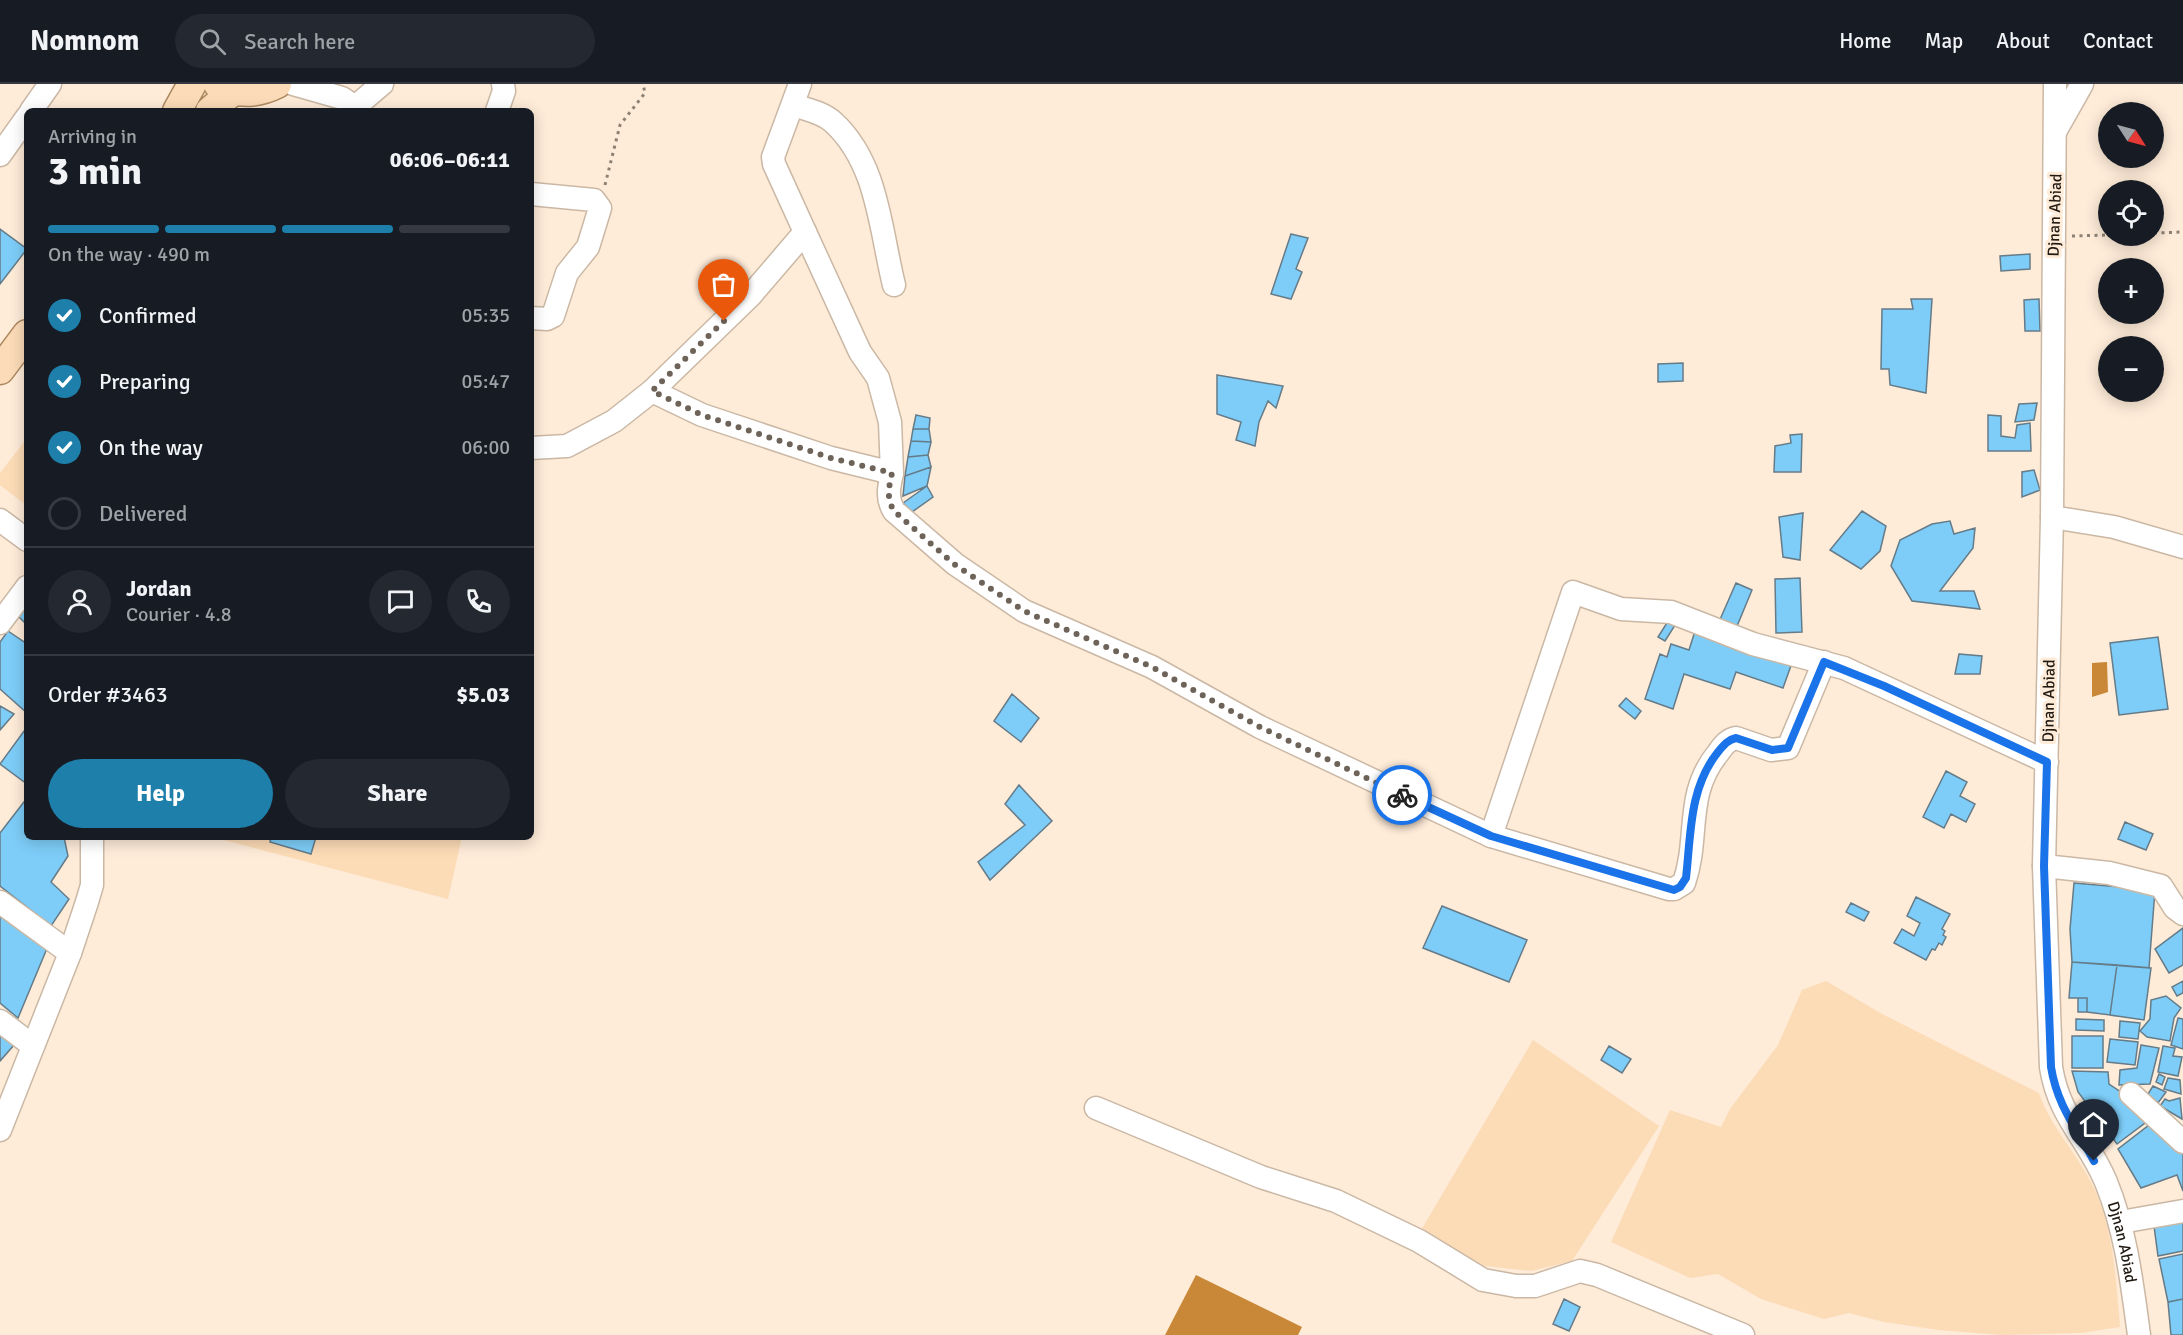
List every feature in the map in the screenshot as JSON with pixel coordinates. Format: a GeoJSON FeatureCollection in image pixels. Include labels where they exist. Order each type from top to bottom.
{"type":"FeatureCollection","features":[{"type":"Feature","properties":{"kind":"main road"},"geometry":{"type":"LineString","coordinates":[[179,108],[192,84]]}},
{"type":"Feature","properties":{"kind":"main road"},"geometry":{"type":"LineString","coordinates":[[212,108],[226,87],[259,91],[277,84]]}},
{"type":"Feature","properties":{"kind":"main road"},"geometry":{"type":"LineString","coordinates":[[0,370],[24,338]]}},
{"type":"Feature","properties":{"kind":"street"},"geometry":{"type":"LineString","coordinates":[[33,108],[50,84]]}},
{"type":"Feature","properties":{"kind":"street"},"geometry":{"type":"LineString","coordinates":[[293,84],[346,100],[382,84]]}},
{"type":"Feature","properties":{"kind":"street"},"geometry":{"type":"LineString","coordinates":[[498,108],[504,91],[503,84]]}},
{"type":"Feature","properties":{"kind":"street","name":"Djnan Abiad"},"geometry":{"type":"LineString","coordinates":[[2055,84],[2056,130],[2052,237],[2052,517],[2044,866],[2048,1027],[2054,1087],[2062,1109],[2105,1179],[2121,1221],[2139,1335]]}},
{"type":"Feature","properties":{"kind":"street"},"geometry":{"type":"LineString","coordinates":[[2056,130],[2082,84]]}},
{"type":"Feature","properties":{"kind":"street"},"geometry":{"type":"LineString","coordinates":[[894,285],[878,214],[878,199],[857,154],[832,121],[797,95],[775,148],[774,164],[860,352],[878,378],[891,422],[892,473],[888,492],[889,503],[894,511],[954,564],[1024,611],[1152,667],[1260,727],[1491,836],[1668,889],[1680,887],[1686,878],[1698,787],[1712,759],[1726,743],[1736,738],[1772,750],[1788,748],[1824,662]]}},
{"type":"Feature","properties":{"kind":"street"},"geometry":{"type":"LineString","coordinates":[[3,145],[24,120]]}},
{"type":"Feature","properties":{"kind":"street"},"geometry":{"type":"LineString","coordinates":[[534,194],[594,200],[600,208],[588,247],[567,273],[553,316],[548,319],[534,318]]}},
{"type":"Feature","properties":{"kind":"street"},"geometry":{"type":"LineString","coordinates":[[534,448],[567,447],[614,421],[652,391],[751,295],[805,232]]}},
{"type":"Feature","properties":{"kind":"street"},"geometry":{"type":"LineString","coordinates":[[652,391],[702,415],[831,458],[892,473]]}},
{"type":"Feature","properties":{"kind":"street"},"geometry":{"type":"LineString","coordinates":[[2052,517],[2114,527],[2183,547]]}},
{"type":"Feature","properties":{"kind":"street"},"geometry":{"type":"LineString","coordinates":[[0,520],[24,538]]}},
{"type":"Feature","properties":{"kind":"street"},"geometry":{"type":"LineString","coordinates":[[0,623],[24,591]]}},
{"type":"Feature","properties":{"kind":"street"},"geometry":{"type":"LineString","coordinates":[[1491,836],[1573,592],[1621,609],[1671,612],[1754,644],[1824,662],[1884,686],[2047,762]]}},
{"type":"Feature","properties":{"kind":"street"},"geometry":{"type":"LineString","coordinates":[[0,1128],[70,953],[92,885],[92,840]]}},
{"type":"Feature","properties":{"kind":"street"},"geometry":{"type":"LineString","coordinates":[[2044,866],[2109,873],[2161,886],[2175,908],[2183,914]]}},
{"type":"Feature","properties":{"kind":"street"},"geometry":{"type":"LineString","coordinates":[[0,902],[70,953]]}},
{"type":"Feature","properties":{"kind":"street"},"geometry":{"type":"LineString","coordinates":[[0,1021],[33,1046]]}},
{"type":"Feature","properties":{"kind":"street"},"geometry":{"type":"LineString","coordinates":[[2131,1094],[2183,1142]]}},
{"type":"Feature","properties":{"kind":"street"},"geometry":{"type":"LineString","coordinates":[[1096,1108],[1261,1177],[1336,1201],[1419,1241],[1483,1280],[1516,1286],[1535,1286],[1580,1271],[1597,1275],[1743,1335]]}},
{"type":"Feature","properties":{"kind":"street"},"geometry":{"type":"LineString","coordinates":[[2121,1221],[2183,1211]]}},
{"type":"Feature","properties":{"kind":"path"},"geometry":{"type":"LineString","coordinates":[[612,164],[620,124],[645,93],[643,84]]}},
{"type":"Feature","properties":{"kind":"path"},"geometry":{"type":"LineString","coordinates":[[2164,232],[2183,231]]}},
{"type":"Feature","properties":{"kind":"path"},"geometry":{"type":"LineString","coordinates":[[2052,237],[2098,235]]}},
{"type":"Feature","properties":{"kind":"shaded area"},"geometry":{"type":"Polygon","coordinates":[[[24,442],[24,504],[0,485],[0,473],[24,442]]]}},
{"type":"Feature","properties":{"kind":"shaded area"},"geometry":{"type":"Polygon","coordinates":[[[2107,662],[2108,692],[2092,697],[2092,663],[2107,662]]]}},
{"type":"Feature","properties":{"kind":"shaded area"},"geometry":{"type":"Polygon","coordinates":[[[223,840],[461,840],[448,899],[223,840]]]}},
{"type":"Feature","properties":{"kind":"shaded area"},"geometry":{"type":"Polygon","coordinates":[[[1826,981],[1882,1014],[2039,1093],[2050,1118],[2088,1176],[2101,1204],[2113,1256],[2120,1327],[2080,1333],[2001,1335],[1939,1330],[1884,1322],[1849,1313],[1824,1319],[1761,1299],[1718,1274],[1690,1278],[1611,1242],[1670,1110],[1721,1127],[1730,1109],[1778,1045],[1802,990],[1826,981]]]}},
{"type":"Feature","properties":{"kind":"shaded area"},"geometry":{"type":"Polygon","coordinates":[[[1533,1040],[1659,1126],[1572,1261],[1531,1271],[1477,1265],[1420,1232],[1533,1040]]]}},
{"type":"Feature","properties":{"kind":"shaded area"},"geometry":{"type":"Polygon","coordinates":[[[1196,1275],[1302,1327],[1298,1335],[1165,1335],[1196,1275]]]}},
{"type":"Feature","properties":{"kind":"building"},"geometry":{"type":"Polygon","coordinates":[[[0,229],[24,247],[24,253],[0,284],[0,229]]]}},
{"type":"Feature","properties":{"kind":"building"},"geometry":{"type":"Polygon","coordinates":[[[1291,234],[1308,238],[1296,269],[1302,272],[1291,299],[1271,294],[1291,234]]]}},
{"type":"Feature","properties":{"kind":"building"},"geometry":{"type":"Polygon","coordinates":[[[2030,254],[2030,269],[2001,271],[2000,256],[2030,254]]]}},
{"type":"Feature","properties":{"kind":"building"},"geometry":{"type":"Polygon","coordinates":[[[1911,299],[1932,299],[1926,393],[1890,385],[1889,369],[1881,369],[1882,309],[1913,309],[1911,299]]]}},
{"type":"Feature","properties":{"kind":"building"},"geometry":{"type":"Polygon","coordinates":[[[2039,299],[2040,331],[2025,331],[2024,300],[2039,299]]]}},
{"type":"Feature","properties":{"kind":"building"},"geometry":{"type":"Polygon","coordinates":[[[1683,363],[1683,381],[1658,382],[1658,364],[1683,363]]]}},
{"type":"Feature","properties":{"kind":"building"},"geometry":{"type":"Polygon","coordinates":[[[1217,375],[1283,386],[1276,408],[1268,401],[1259,422],[1255,446],[1236,440],[1241,422],[1217,414],[1217,375]]]}},
{"type":"Feature","properties":{"kind":"building"},"geometry":{"type":"Polygon","coordinates":[[[2037,403],[2034,420],[2015,422],[2019,404],[2037,403]]]}},
{"type":"Feature","properties":{"kind":"building"},"geometry":{"type":"Polygon","coordinates":[[[916,415],[930,418],[929,429],[913,429],[916,415]]]}},
{"type":"Feature","properties":{"kind":"building"},"geometry":{"type":"Polygon","coordinates":[[[1988,415],[2001,416],[2001,436],[2015,438],[2017,425],[2030,423],[2031,451],[1988,451],[1988,415]]]}},
{"type":"Feature","properties":{"kind":"building"},"geometry":{"type":"Polygon","coordinates":[[[913,429],[929,429],[931,442],[911,441],[913,429]]]}},
{"type":"Feature","properties":{"kind":"building"},"geometry":{"type":"Polygon","coordinates":[[[1802,434],[1801,472],[1774,472],[1775,446],[1791,443],[1790,435],[1802,434]]]}},
{"type":"Feature","properties":{"kind":"building"},"geometry":{"type":"Polygon","coordinates":[[[911,441],[931,442],[928,455],[908,457],[911,441]]]}},
{"type":"Feature","properties":{"kind":"building"},"geometry":{"type":"Polygon","coordinates":[[[928,455],[931,467],[905,476],[908,457],[928,455]]]}},
{"type":"Feature","properties":{"kind":"building"},"geometry":{"type":"Polygon","coordinates":[[[931,467],[927,486],[903,496],[905,476],[931,467]]]}},
{"type":"Feature","properties":{"kind":"building"},"geometry":{"type":"Polygon","coordinates":[[[2034,470],[2040,490],[2022,497],[2022,472],[2034,470]]]}},
{"type":"Feature","properties":{"kind":"building"},"geometry":{"type":"Polygon","coordinates":[[[927,486],[933,497],[912,512],[903,503],[927,486]]]}},
{"type":"Feature","properties":{"kind":"building"},"geometry":{"type":"Polygon","coordinates":[[[1862,511],[1886,526],[1880,551],[1861,569],[1830,550],[1862,511]]]}},
{"type":"Feature","properties":{"kind":"building"},"geometry":{"type":"Polygon","coordinates":[[[1803,513],[1800,560],[1783,557],[1779,517],[1803,513]]]}},
{"type":"Feature","properties":{"kind":"building"},"geometry":{"type":"Polygon","coordinates":[[[1950,521],[1954,534],[1975,528],[1973,548],[1940,591],[1974,591],[1980,609],[1912,601],[1891,566],[1900,540],[1932,524],[1950,521]]]}},
{"type":"Feature","properties":{"kind":"building"},"geometry":{"type":"Polygon","coordinates":[[[1800,578],[1802,632],[1776,633],[1775,579],[1800,578]]]}},
{"type":"Feature","properties":{"kind":"building"},"geometry":{"type":"Polygon","coordinates":[[[1736,583],[1752,590],[1735,631],[1718,624],[1736,583]]]}},
{"type":"Feature","properties":{"kind":"building"},"geometry":{"type":"Polygon","coordinates":[[[24,609],[24,622],[18,616],[24,609]]]}},
{"type":"Feature","properties":{"kind":"building"},"geometry":{"type":"Polygon","coordinates":[[[1670,618],[1677,622],[1665,641],[1658,637],[1670,618]]]}},
{"type":"Feature","properties":{"kind":"building"},"geometry":{"type":"Polygon","coordinates":[[[1696,628],[1793,660],[1783,688],[1736,672],[1730,689],[1684,674],[1673,709],[1645,699],[1660,654],[1667,657],[1671,644],[1689,650],[1696,628]]]}},
{"type":"Feature","properties":{"kind":"building"},"geometry":{"type":"Polygon","coordinates":[[[8,631],[24,642],[24,710],[0,689],[0,642],[8,631]]]}},
{"type":"Feature","properties":{"kind":"building"},"geometry":{"type":"Polygon","coordinates":[[[2158,637],[2168,709],[2119,715],[2110,643],[2158,637]]]}},
{"type":"Feature","properties":{"kind":"building"},"geometry":{"type":"Polygon","coordinates":[[[1959,654],[1982,656],[1980,674],[1955,674],[1959,654]]]}},
{"type":"Feature","properties":{"kind":"building"},"geometry":{"type":"Polygon","coordinates":[[[1012,694],[1039,718],[1021,742],[994,721],[1012,694]]]}},
{"type":"Feature","properties":{"kind":"building"},"geometry":{"type":"Polygon","coordinates":[[[1626,698],[1641,711],[1635,719],[1619,706],[1626,698]]]}},
{"type":"Feature","properties":{"kind":"building"},"geometry":{"type":"Polygon","coordinates":[[[0,706],[14,714],[0,730],[0,706]]]}},
{"type":"Feature","properties":{"kind":"building"},"geometry":{"type":"Polygon","coordinates":[[[24,731],[24,782],[0,764],[24,731]]]}},
{"type":"Feature","properties":{"kind":"building"},"geometry":{"type":"Polygon","coordinates":[[[1946,771],[1967,782],[1960,796],[1975,804],[1966,822],[1951,814],[1944,828],[1923,817],[1946,771]]]}},
{"type":"Feature","properties":{"kind":"building"},"geometry":{"type":"Polygon","coordinates":[[[1019,785],[1052,821],[990,880],[978,862],[1025,825],[1005,804],[1019,785]]]}},
{"type":"Feature","properties":{"kind":"building"},"geometry":{"type":"Polygon","coordinates":[[[24,802],[24,840],[65,840],[68,856],[51,882],[69,899],[51,926],[0,886],[0,833],[24,802]]]}},
{"type":"Feature","properties":{"kind":"building"},"geometry":{"type":"Polygon","coordinates":[[[2125,822],[2153,834],[2146,850],[2118,839],[2125,822]]]}},
{"type":"Feature","properties":{"kind":"building"},"geometry":{"type":"Polygon","coordinates":[[[270,840],[315,840],[311,854],[270,842],[270,840]]]}},
{"type":"Feature","properties":{"kind":"building"},"geometry":{"type":"Polygon","coordinates":[[[2074,883],[2155,890],[2149,968],[2072,962],[2070,929],[2074,883]]]}},
{"type":"Feature","properties":{"kind":"building"},"geometry":{"type":"Polygon","coordinates":[[[1916,897],[1950,914],[1942,929],[1946,937],[1942,945],[1939,943],[1935,950],[1932,949],[1926,960],[1894,943],[1902,929],[1914,936],[1920,923],[1907,916],[1916,897]]]}},
{"type":"Feature","properties":{"kind":"building"},"geometry":{"type":"Polygon","coordinates":[[[1851,903],[1869,912],[1864,921],[1846,912],[1851,903]]]}},
{"type":"Feature","properties":{"kind":"building"},"geometry":{"type":"Polygon","coordinates":[[[1442,906],[1527,940],[1509,982],[1423,948],[1442,906]]]}},
{"type":"Feature","properties":{"kind":"building"},"geometry":{"type":"Polygon","coordinates":[[[0,910],[48,946],[18,1018],[0,1003],[0,910]]]}},
{"type":"Feature","properties":{"kind":"building"},"geometry":{"type":"Polygon","coordinates":[[[2183,928],[2183,965],[2169,973],[2155,949],[2183,928]]]}},
{"type":"Feature","properties":{"kind":"building"},"geometry":{"type":"Polygon","coordinates":[[[2072,962],[2117,965],[2110,1015],[2087,1012],[2087,998],[2069,998],[2072,962]]]}},
{"type":"Feature","properties":{"kind":"building"},"geometry":{"type":"Polygon","coordinates":[[[2117,965],[2151,968],[2144,1020],[2110,1015],[2117,965]]]}},
{"type":"Feature","properties":{"kind":"building"},"geometry":{"type":"Polygon","coordinates":[[[2183,981],[2183,993],[2177,996],[2172,987],[2183,981]]]}},
{"type":"Feature","properties":{"kind":"building"},"geometry":{"type":"Polygon","coordinates":[[[2166,996],[2181,1008],[2174,1018],[2170,1041],[2147,1037],[2140,1031],[2150,1019],[2151,1000],[2166,996]]]}},
{"type":"Feature","properties":{"kind":"building"},"geometry":{"type":"Polygon","coordinates":[[[2078,998],[2087,998],[2087,1012],[2078,1012],[2078,998]]]}},
{"type":"Feature","properties":{"kind":"building"},"geometry":{"type":"Polygon","coordinates":[[[2178,1018],[2183,1019],[2183,1049],[2171,1045],[2178,1018]]]}},
{"type":"Feature","properties":{"kind":"building"},"geometry":{"type":"Polygon","coordinates":[[[2076,1019],[2104,1020],[2104,1031],[2076,1030],[2076,1019]]]}},
{"type":"Feature","properties":{"kind":"building"},"geometry":{"type":"Polygon","coordinates":[[[2120,1021],[2140,1023],[2138,1039],[2119,1037],[2120,1021]]]}},
{"type":"Feature","properties":{"kind":"building"},"geometry":{"type":"Polygon","coordinates":[[[0,1034],[14,1045],[0,1061],[0,1034]]]}},
{"type":"Feature","properties":{"kind":"building"},"geometry":{"type":"Polygon","coordinates":[[[2072,1036],[2103,1036],[2103,1068],[2072,1068],[2072,1036]]]}},
{"type":"Feature","properties":{"kind":"building"},"geometry":{"type":"Polygon","coordinates":[[[2110,1039],[2138,1042],[2135,1065],[2107,1062],[2110,1039]]]}},
{"type":"Feature","properties":{"kind":"building"},"geometry":{"type":"Polygon","coordinates":[[[2141,1045],[2159,1048],[2150,1084],[2119,1085],[2120,1070],[2137,1068],[2141,1045]]]}},
{"type":"Feature","properties":{"kind":"building"},"geometry":{"type":"Polygon","coordinates":[[[1609,1046],[1631,1059],[1622,1073],[1601,1060],[1609,1046]]]}},
{"type":"Feature","properties":{"kind":"building"},"geometry":{"type":"Polygon","coordinates":[[[2163,1046],[2175,1048],[2173,1056],[2182,1057],[2178,1076],[2158,1072],[2163,1046]]]}},
{"type":"Feature","properties":{"kind":"building"},"geometry":{"type":"Polygon","coordinates":[[[2072,1071],[2108,1072],[2109,1084],[2133,1100],[2149,1120],[2117,1144],[2078,1092],[2072,1071]]]}},
{"type":"Feature","properties":{"kind":"building"},"geometry":{"type":"Polygon","coordinates":[[[2159,1074],[2165,1077],[2162,1085],[2156,1082],[2159,1074]]]}},
{"type":"Feature","properties":{"kind":"building"},"geometry":{"type":"Polygon","coordinates":[[[2168,1078],[2180,1080],[2181,1094],[2164,1089],[2168,1078]]]}},
{"type":"Feature","properties":{"kind":"building"},"geometry":{"type":"Polygon","coordinates":[[[2153,1086],[2166,1092],[2158,1103],[2148,1094],[2153,1086]]]}},
{"type":"Feature","properties":{"kind":"building"},"geometry":{"type":"Polygon","coordinates":[[[2180,1098],[2182,1119],[2160,1106],[2165,1099],[2169,1101],[2180,1098]]]}},
{"type":"Feature","properties":{"kind":"building"},"geometry":{"type":"Polygon","coordinates":[[[2153,1122],[2183,1148],[2183,1191],[2177,1175],[2141,1188],[2118,1149],[2153,1122]]]}},
{"type":"Feature","properties":{"kind":"building"},"geometry":{"type":"Polygon","coordinates":[[[2183,1221],[2183,1251],[2158,1256],[2154,1226],[2183,1221]]]}},
{"type":"Feature","properties":{"kind":"building"},"geometry":{"type":"Polygon","coordinates":[[[2183,1254],[2183,1299],[2168,1302],[2159,1259],[2183,1254]]]}},
{"type":"Feature","properties":{"kind":"building"},"geometry":{"type":"Polygon","coordinates":[[[1564,1299],[1580,1307],[1569,1331],[1553,1324],[1564,1299]]]}},
{"type":"Feature","properties":{"kind":"building"},"geometry":{"type":"Polygon","coordinates":[[[2183,1299],[2183,1335],[2171,1335],[2168,1302],[2183,1299]]]}},
{"type":"Feature","properties":{"kind":"way so far"},"geometry":{"type":"LineString","coordinates":[[724,321],[652,391],[702,415],[831,458],[892,473],[888,492],[889,503],[894,511],[954,564],[1024,611],[1152,667],[1260,727],[1402,795]]}},
{"type":"Feature","properties":{"kind":"route"},"geometry":{"type":"LineString","coordinates":[[1402,795],[1491,836],[1674,890],[1680,887],[1686,878],[1694,801],[1698,787],[1712,759],[1726,743],[1736,738],[1772,750],[1781,751],[1788,748],[1824,662],[1844,668],[2047,762],[2044,866],[2051,1067],[2054,1087],[2062,1109],[2094,1161]]}}]}
